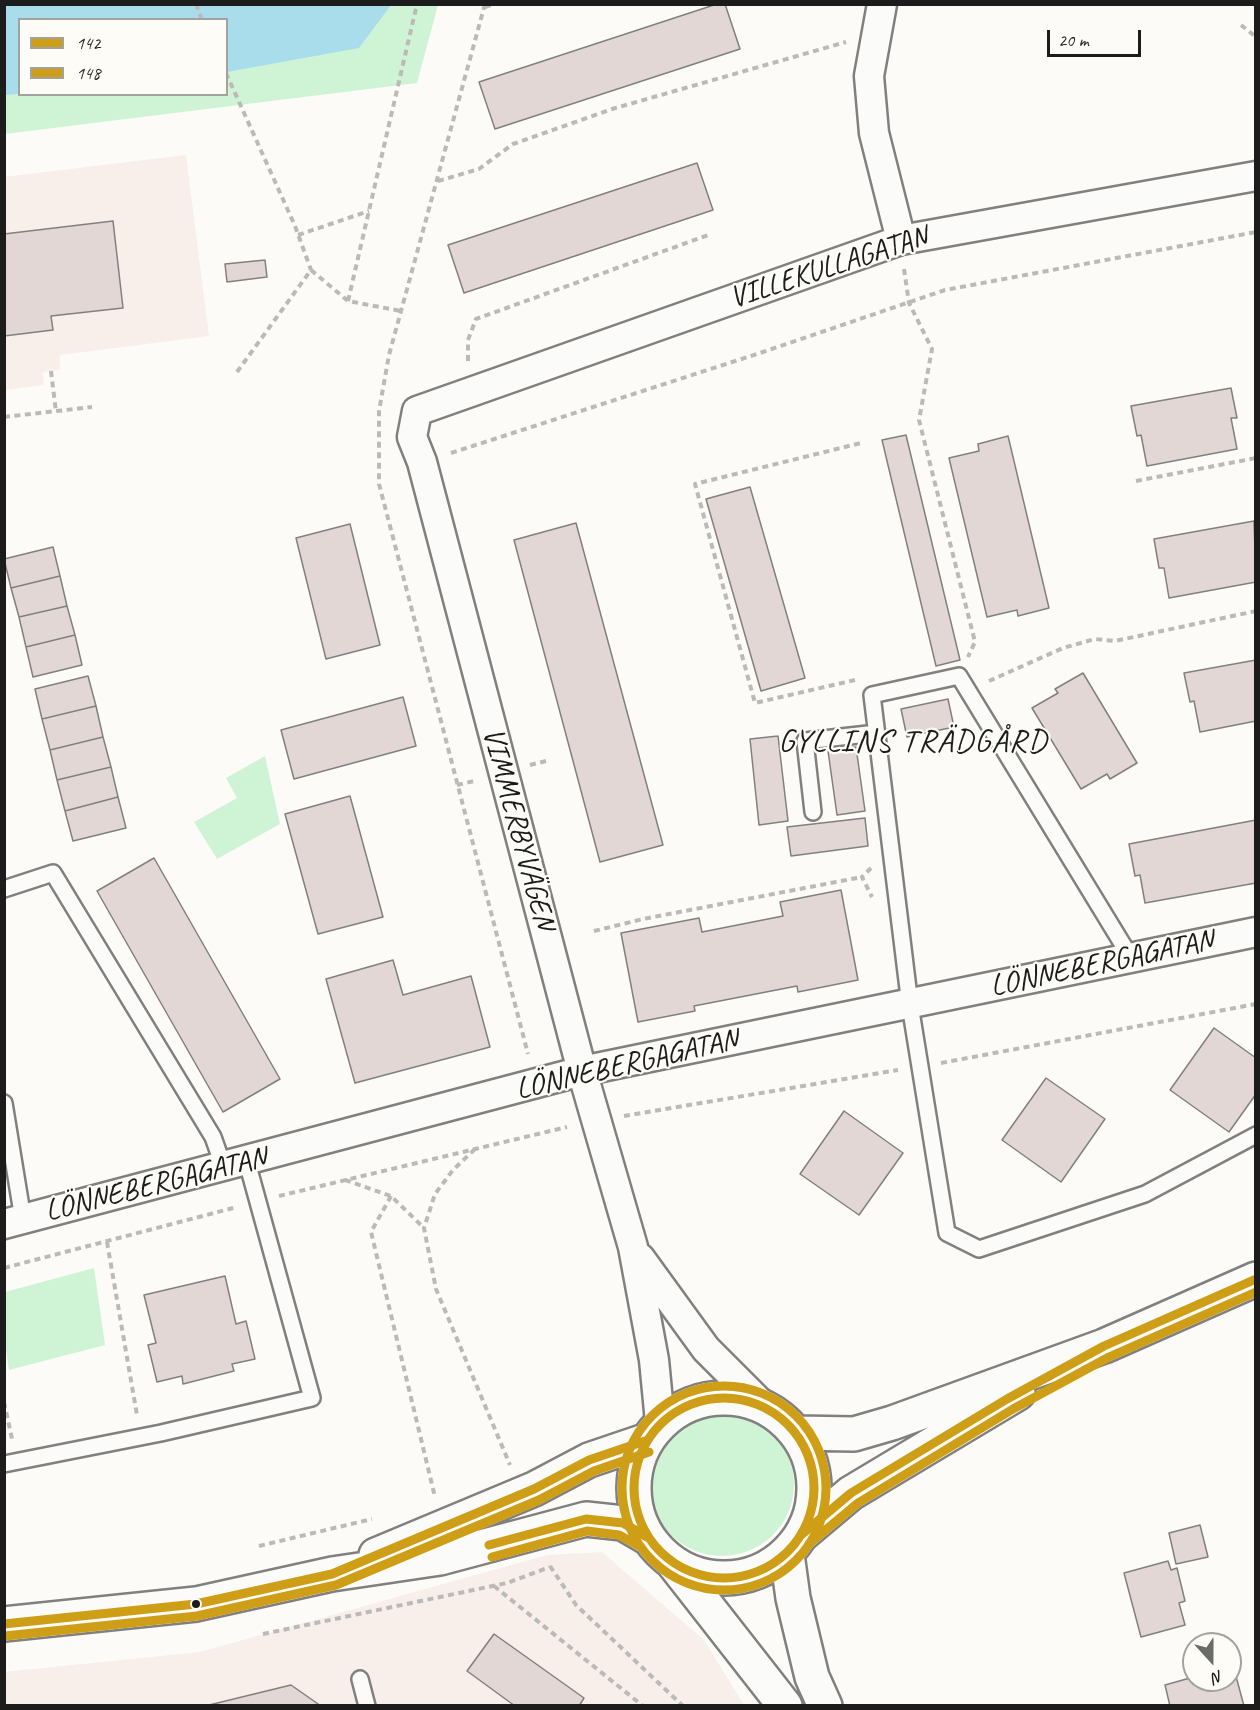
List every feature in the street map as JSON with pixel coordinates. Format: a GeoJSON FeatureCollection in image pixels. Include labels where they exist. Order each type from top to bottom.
{"type":"FeatureCollection","features":[{"type":"Feature","properties":{"kind":"main road"},"geometry":{"type":"LineString","coordinates":[[797,1433],[854,1434],[1104,1346],[1256,1279]]}},
{"type":"Feature","properties":{"kind":"main road"},"geometry":{"type":"LineString","coordinates":[[673,1562],[701,1575],[732,1578],[762,1570],[851,1493],[1007,1399],[1104,1346]]}},
{"type":"Feature","properties":{"kind":"main road"},"geometry":{"type":"LineString","coordinates":[[332,1574],[534,1489],[653,1431],[680,1409],[702,1400],[729,1398],[765,1408],[797,1433],[811,1459],[815,1487],[810,1516],[794,1544],[793,1599],[812,1677],[825,1706]]}},
{"type":"Feature","properties":{"kind":"main road"},"geometry":{"type":"LineString","coordinates":[[647,1537],[637,1514],[632,1489],[635,1464],[653,1431]]}},
{"type":"Feature","properties":{"kind":"main road"},"geometry":{"type":"LineString","coordinates":[[4,1624],[196,1604],[332,1574],[440,1558],[586,1520],[623,1524],[647,1537],[673,1562],[785,1706]]}},
{"type":"Feature","properties":{"kind":"street"},"geometry":{"type":"LineString","coordinates":[[882,4],[870,76],[874,133],[901,240]]}},
{"type":"Feature","properties":{"kind":"street","name":"VILLEKULLAGATAN"},"geometry":{"type":"LineString","coordinates":[[417,411],[901,240],[1256,176]]}},
{"type":"Feature","properties":{"kind":"street","name":"VIMMERBYVÄGEN"},"geometry":{"type":"LineString","coordinates":[[417,411],[412,437],[422,462],[582,1071],[633,1247],[654,1360],[653,1431]]}},
{"type":"Feature","properties":{"kind":"street","name":"LÖNNEBERGAGATAN"},"geometry":{"type":"LineString","coordinates":[[14,1221],[235,1165],[582,1071],[1256,932]]}},
{"type":"Feature","properties":{"kind":"street","name":"VIMMERBYVÄGEN"},"geometry":{"type":"LineString","coordinates":[[633,1247],[706,1349],[765,1408]]}},
{"type":"Feature","properties":{"kind":"lane"},"geometry":{"type":"LineString","coordinates":[[1131,958],[959,676],[872,694],[910,1005],[947,1233],[979,1249],[1145,1194],[1256,1135]]}},
{"type":"Feature","properties":{"kind":"lane"},"geometry":{"type":"LineString","coordinates":[[813,812],[805,741],[877,733]]}},
{"type":"Feature","properties":{"kind":"lane"},"geometry":{"type":"LineString","coordinates":[[4,889],[53,873],[213,1137],[235,1165],[312,1398],[141,1437],[10,1463]]}},
{"type":"Feature","properties":{"kind":"lane"},"geometry":{"type":"LineString","coordinates":[[4,1103],[14,1221]]}},
{"type":"Feature","properties":{"kind":"lane"},"geometry":{"type":"LineString","coordinates":[[360,1679],[367,1706]]}},
{"type":"Feature","properties":{"kind":"path"},"geometry":{"type":"LineString","coordinates":[[348,301],[417,4]]}},
{"type":"Feature","properties":{"kind":"path"},"geometry":{"type":"LineString","coordinates":[[484,7],[494,4]]}},
{"type":"Feature","properties":{"kind":"path"},"geometry":{"type":"LineString","coordinates":[[1241,25],[1256,37]]}},
{"type":"Feature","properties":{"kind":"path"},"geometry":{"type":"LineString","coordinates":[[437,181],[479,169],[513,144],[612,109],[877,34]]}},
{"type":"Feature","properties":{"kind":"path"},"geometry":{"type":"LineString","coordinates":[[228,77],[295,226],[311,270],[348,301],[401,311]]}},
{"type":"Feature","properties":{"kind":"path"},"geometry":{"type":"LineString","coordinates":[[298,235],[369,212]]}},
{"type":"Feature","properties":{"kind":"path"},"geometry":{"type":"LineString","coordinates":[[422,462],[945,290],[1256,232]]}},
{"type":"Feature","properties":{"kind":"path"},"geometry":{"type":"LineString","coordinates":[[469,392],[468,340],[476,319],[711,234]]}},
{"type":"Feature","properties":{"kind":"path"},"geometry":{"type":"LineString","coordinates":[[901,240],[909,303],[932,349],[919,420],[975,642],[959,676]]}},
{"type":"Feature","properties":{"kind":"path"},"geometry":{"type":"LineString","coordinates":[[237,372],[311,270]]}},
{"type":"Feature","properties":{"kind":"path"},"geometry":{"type":"LineString","coordinates":[[51,371],[56,412]]}},
{"type":"Feature","properties":{"kind":"path"},"geometry":{"type":"LineString","coordinates":[[4,417],[92,407]]}},
{"type":"Feature","properties":{"kind":"path"},"geometry":{"type":"LineString","coordinates":[[861,443],[695,484],[755,703],[869,676],[878,694]]}},
{"type":"Feature","properties":{"kind":"path"},"geometry":{"type":"LineString","coordinates":[[1136,481],[1256,458]]}},
{"type":"Feature","properties":{"kind":"path"},"geometry":{"type":"LineString","coordinates":[[967,690],[1063,648],[1095,639],[1115,641],[1256,611]]}},
{"type":"Feature","properties":{"kind":"path"},"geometry":{"type":"LineString","coordinates":[[594,931],[643,919],[862,877]]}},
{"type":"Feature","properties":{"kind":"path"},"geometry":{"type":"LineString","coordinates":[[477,1147],[453,1170],[435,1194],[424,1228],[436,1289],[512,1467]]}},
{"type":"Feature","properties":{"kind":"path"},"geometry":{"type":"LineString","coordinates":[[344,1179],[392,1196],[424,1228]]}},
{"type":"Feature","properties":{"kind":"path"},"geometry":{"type":"LineString","coordinates":[[392,1196],[371,1232],[436,1501]]}},
{"type":"Feature","properties":{"kind":"path"},"geometry":{"type":"LineString","coordinates":[[106,1242],[141,1437]]}},
{"type":"Feature","properties":{"kind":"path"},"geometry":{"type":"LineString","coordinates":[[4,1402],[10,1463]]}},
{"type":"Feature","properties":{"kind":"path"},"geometry":{"type":"LineString","coordinates":[[259,1546],[383,1517]]}},
{"type":"Feature","properties":{"kind":"path"},"geometry":{"type":"LineString","coordinates":[[548,1561],[576,1605],[683,1706]]}},
{"type":"Feature","properties":{"kind":"path"},"geometry":{"type":"LineString","coordinates":[[263,1634],[493,1586],[550,1567]]}},
{"type":"Feature","properties":{"kind":"path"},"geometry":{"type":"LineString","coordinates":[[493,1586],[643,1706]]}},
{"type":"Feature","properties":{"kind":"shaded area"},"geometry":{"type":"Polygon","coordinates":[[[186,155],[209,336],[60,355],[60,370],[43,372],[44,385],[5,390],[4,177],[186,155]]]}},
{"type":"Feature","properties":{"kind":"shaded area"},"geometry":{"type":"Polygon","coordinates":[[[602,1552],[704,1640],[744,1705],[5,1706],[4,1672],[200,1652],[547,1555],[602,1552]]]}},
{"type":"Feature","properties":{"kind":"green space"},"geometry":{"type":"Polygon","coordinates":[[[4,5],[438,5],[417,83],[5,134],[4,5]]]}},
{"type":"Feature","properties":{"kind":"green space"},"geometry":{"type":"Polygon","coordinates":[[[265,756],[280,824],[217,859],[194,822],[237,798],[226,778],[265,756]]]}},
{"type":"Feature","properties":{"kind":"green space"},"geometry":{"type":"Polygon","coordinates":[[[94,1268],[105,1345],[9,1370],[5,1344],[5,1292],[94,1268]]]}},
{"type":"Feature","properties":{"kind":"green space"},"geometry":{"type":"Polygon","coordinates":[[[722,1412],[749,1418],[762,1424],[773,1433],[782,1444],[788,1457],[794,1484],[788,1511],[782,1524],[773,1535],[762,1544],[749,1550],[722,1556],[695,1550],[682,1544],[671,1535],[662,1524],[656,1511],[650,1484],[656,1457],[662,1444],[671,1433],[682,1424],[695,1418],[722,1412]]]}},
{"type":"Feature","properties":{"kind":"water"},"geometry":{"type":"Polygon","coordinates":[[[5,4],[391,4],[359,48],[228,72],[228,18],[18,18],[18,94],[5,95],[5,4]]]}},
{"type":"Feature","properties":{"kind":"building"},"geometry":{"type":"Polygon","coordinates":[[[717,4],[725,4],[740,49],[495,129],[479,82],[717,4]]]}},
{"type":"Feature","properties":{"kind":"building"},"geometry":{"type":"Polygon","coordinates":[[[697,163],[713,210],[464,293],[448,245],[697,163]]]}},
{"type":"Feature","properties":{"kind":"building"},"geometry":{"type":"Polygon","coordinates":[[[113,221],[123,308],[51,316],[53,330],[4,336],[4,234],[113,221]]]}},
{"type":"Feature","properties":{"kind":"building"},"geometry":{"type":"Polygon","coordinates":[[[265,260],[267,277],[227,282],[225,264],[265,260]]]}},
{"type":"Feature","properties":{"kind":"building"},"geometry":{"type":"Polygon","coordinates":[[[1231,388],[1237,418],[1231,418],[1237,449],[1147,466],[1141,435],[1137,436],[1131,406],[1231,388]]]}},
{"type":"Feature","properties":{"kind":"building"},"geometry":{"type":"Polygon","coordinates":[[[906,435],[960,660],[936,666],[882,440],[906,435]]]}},
{"type":"Feature","properties":{"kind":"building"},"geometry":{"type":"Polygon","coordinates":[[[1008,436],[1049,608],[1018,616],[1017,610],[987,617],[949,458],[979,451],[978,444],[1008,436]]]}},
{"type":"Feature","properties":{"kind":"building"},"geometry":{"type":"Polygon","coordinates":[[[750,487],[805,678],[761,691],[706,499],[750,487]]]}},
{"type":"Feature","properties":{"kind":"building"},"geometry":{"type":"Polygon","coordinates":[[[1254,521],[1256,582],[1169,598],[1164,568],[1159,568],[1154,539],[1254,521]]]}},
{"type":"Feature","properties":{"kind":"building"},"geometry":{"type":"Polygon","coordinates":[[[576,523],[663,845],[600,862],[514,540],[576,523]]]}},
{"type":"Feature","properties":{"kind":"building"},"geometry":{"type":"Polygon","coordinates":[[[350,524],[380,645],[326,659],[296,538],[350,524]]]}},
{"type":"Feature","properties":{"kind":"building"},"geometry":{"type":"Polygon","coordinates":[[[53,547],[60,576],[11,588],[4,559],[53,547]]]}},
{"type":"Feature","properties":{"kind":"building"},"geometry":{"type":"Polygon","coordinates":[[[60,576],[67,606],[19,617],[11,588],[60,576]]]}},
{"type":"Feature","properties":{"kind":"building"},"geometry":{"type":"Polygon","coordinates":[[[67,606],[75,635],[26,647],[19,617],[67,606]]]}},
{"type":"Feature","properties":{"kind":"building"},"geometry":{"type":"Polygon","coordinates":[[[75,635],[82,665],[33,677],[26,647],[75,635]]]}},
{"type":"Feature","properties":{"kind":"building"},"geometry":{"type":"Polygon","coordinates":[[[1256,660],[1256,721],[1200,732],[1194,701],[1190,702],[1184,673],[1256,660]]]}},
{"type":"Feature","properties":{"kind":"building"},"geometry":{"type":"Polygon","coordinates":[[[1083,673],[1137,763],[1110,779],[1107,774],[1081,789],[1032,708],[1058,693],[1055,689],[1083,673]]]}},
{"type":"Feature","properties":{"kind":"building"},"geometry":{"type":"Polygon","coordinates":[[[88,676],[96,706],[42,719],[35,689],[88,676]]]}},
{"type":"Feature","properties":{"kind":"building"},"geometry":{"type":"Polygon","coordinates":[[[403,697],[416,746],[294,779],[281,730],[403,697]]]}},
{"type":"Feature","properties":{"kind":"building"},"geometry":{"type":"Polygon","coordinates":[[[948,699],[954,727],[907,737],[901,709],[948,699]]]}},
{"type":"Feature","properties":{"kind":"building"},"geometry":{"type":"Polygon","coordinates":[[[96,706],[103,737],[50,750],[42,719],[96,706]]]}},
{"type":"Feature","properties":{"kind":"building"},"geometry":{"type":"Polygon","coordinates":[[[778,736],[788,821],[759,825],[750,739],[778,736]]]}},
{"type":"Feature","properties":{"kind":"building"},"geometry":{"type":"Polygon","coordinates":[[[103,737],[111,767],[57,780],[50,750],[103,737]]]}},
{"type":"Feature","properties":{"kind":"building"},"geometry":{"type":"Polygon","coordinates":[[[856,747],[865,811],[837,815],[828,751],[856,747]]]}},
{"type":"Feature","properties":{"kind":"building"},"geometry":{"type":"Polygon","coordinates":[[[111,767],[118,797],[65,811],[57,780],[111,767]]]}},
{"type":"Feature","properties":{"kind":"building"},"geometry":{"type":"Polygon","coordinates":[[[350,796],[383,917],[318,934],[285,814],[350,796]]]}},
{"type":"Feature","properties":{"kind":"building"},"geometry":{"type":"Polygon","coordinates":[[[118,797],[126,828],[73,841],[65,811],[118,797]]]}},
{"type":"Feature","properties":{"kind":"building"},"geometry":{"type":"Polygon","coordinates":[[[865,818],[868,846],[791,856],[787,827],[865,818]]]}},
{"type":"Feature","properties":{"kind":"building"},"geometry":{"type":"Polygon","coordinates":[[[1256,820],[1256,883],[1145,903],[1140,875],[1135,876],[1129,844],[1256,820]]]}},
{"type":"Feature","properties":{"kind":"building"},"geometry":{"type":"Polygon","coordinates":[[[154,858],[280,1079],[223,1112],[97,891],[154,858]]]}},
{"type":"Feature","properties":{"kind":"building"},"geometry":{"type":"Polygon","coordinates":[[[841,890],[858,980],[798,992],[797,986],[694,1006],[695,1011],[638,1022],[621,933],[699,918],[702,932],[783,916],[780,902],[841,890]]]}},
{"type":"Feature","properties":{"kind":"building"},"geometry":{"type":"Polygon","coordinates":[[[393,960],[403,995],[471,976],[490,1047],[355,1083],[326,979],[393,960]]]}},
{"type":"Feature","properties":{"kind":"building"},"geometry":{"type":"Polygon","coordinates":[[[1214,1028],[1256,1058],[1256,1094],[1229,1132],[1170,1090],[1214,1028]]]}},
{"type":"Feature","properties":{"kind":"building"},"geometry":{"type":"Polygon","coordinates":[[[1046,1078],[1105,1119],[1061,1182],[1002,1140],[1046,1078]]]}},
{"type":"Feature","properties":{"kind":"building"},"geometry":{"type":"Polygon","coordinates":[[[844,1111],[903,1153],[859,1215],[800,1174],[844,1111]]]}},
{"type":"Feature","properties":{"kind":"building"},"geometry":{"type":"Polygon","coordinates":[[[225,1276],[236,1324],[246,1321],[255,1359],[232,1364],[234,1371],[183,1384],[182,1376],[157,1382],[148,1345],[156,1343],[144,1295],[225,1276]]]}},
{"type":"Feature","properties":{"kind":"building"},"geometry":{"type":"Polygon","coordinates":[[[1200,1525],[1208,1557],[1176,1564],[1169,1533],[1200,1525]]]}},
{"type":"Feature","properties":{"kind":"building"},"geometry":{"type":"Polygon","coordinates":[[[1168,1561],[1171,1570],[1177,1568],[1185,1601],[1179,1603],[1185,1625],[1141,1637],[1124,1573],[1168,1561]]]}},
{"type":"Feature","properties":{"kind":"building"},"geometry":{"type":"Polygon","coordinates":[[[494,1634],[584,1698],[579,1706],[515,1706],[467,1671],[494,1634]]]}},
{"type":"Feature","properties":{"kind":"building"},"geometry":{"type":"Polygon","coordinates":[[[1182,1680],[1182,1692],[1240,1692],[1244,1706],[1170,1706],[1165,1685],[1182,1680]]]}},
{"type":"Feature","properties":{"kind":"building"},"geometry":{"type":"Polygon","coordinates":[[[291,1685],[321,1706],[205,1706],[291,1685]]]}},
{"type":"Feature","properties":{"kind":"transit line","name":"142"},"geometry":{"type":"LineString","coordinates":[[801,1535],[851,1493],[1007,1399],[1104,1346],[1256,1279]]}},
{"type":"Feature","properties":{"kind":"transit line","name":"148"},"geometry":{"type":"LineString","coordinates":[[809,1544],[858,1503],[1013,1409],[1109,1357],[1256,1292]]}},
{"type":"Feature","properties":{"kind":"transit line","name":"148"},"geometry":{"type":"LineString","coordinates":[[714,1386],[734,1386],[754,1390],[772,1398],[789,1409],[803,1423],[822,1458],[826,1488],[822,1518],[814,1536],[803,1553],[789,1567],[754,1586],[734,1590],[714,1590],[694,1586],[676,1578],[659,1567],[645,1553],[626,1518],[622,1498],[622,1478],[626,1458],[634,1440],[645,1423],[659,1409],[694,1390],[714,1386]]}},
{"type":"Feature","properties":{"kind":"transit line","name":"142"},"geometry":{"type":"LineString","coordinates":[[724,1398],[758,1405],[774,1413],[788,1424],[799,1438],[807,1454],[814,1488],[807,1522],[799,1538],[788,1552],[774,1563],[758,1571],[724,1578],[690,1571],[674,1563],[660,1552],[649,1538],[641,1522],[634,1488],[641,1454],[649,1438],[660,1424],[674,1413],[690,1405],[724,1398]]}},
{"type":"Feature","properties":{"kind":"transit line","name":"142"},"geometry":{"type":"LineString","coordinates":[[4,1624],[196,1604],[332,1574],[534,1489],[589,1460],[645,1441]]}},
{"type":"Feature","properties":{"kind":"transit line","name":"148"},"geometry":{"type":"LineString","coordinates":[[5,1636],[197,1616],[336,1585],[539,1500],[594,1471],[649,1452]]}},
{"type":"Feature","properties":{"kind":"transit line","name":"142"},"geometry":{"type":"LineString","coordinates":[[489,1545],[586,1519],[623,1523],[647,1537]]}},
{"type":"Feature","properties":{"kind":"transit line","name":"148"},"geometry":{"type":"LineString","coordinates":[[492,1557],[587,1531],[619,1535],[641,1547]]}},
{"type":"Feature","properties":{"kind":"district","name":"GYLLINS TRÄDGÅRD"},"geometry":{"type":"Point","coordinates":[913,743]}}]}
